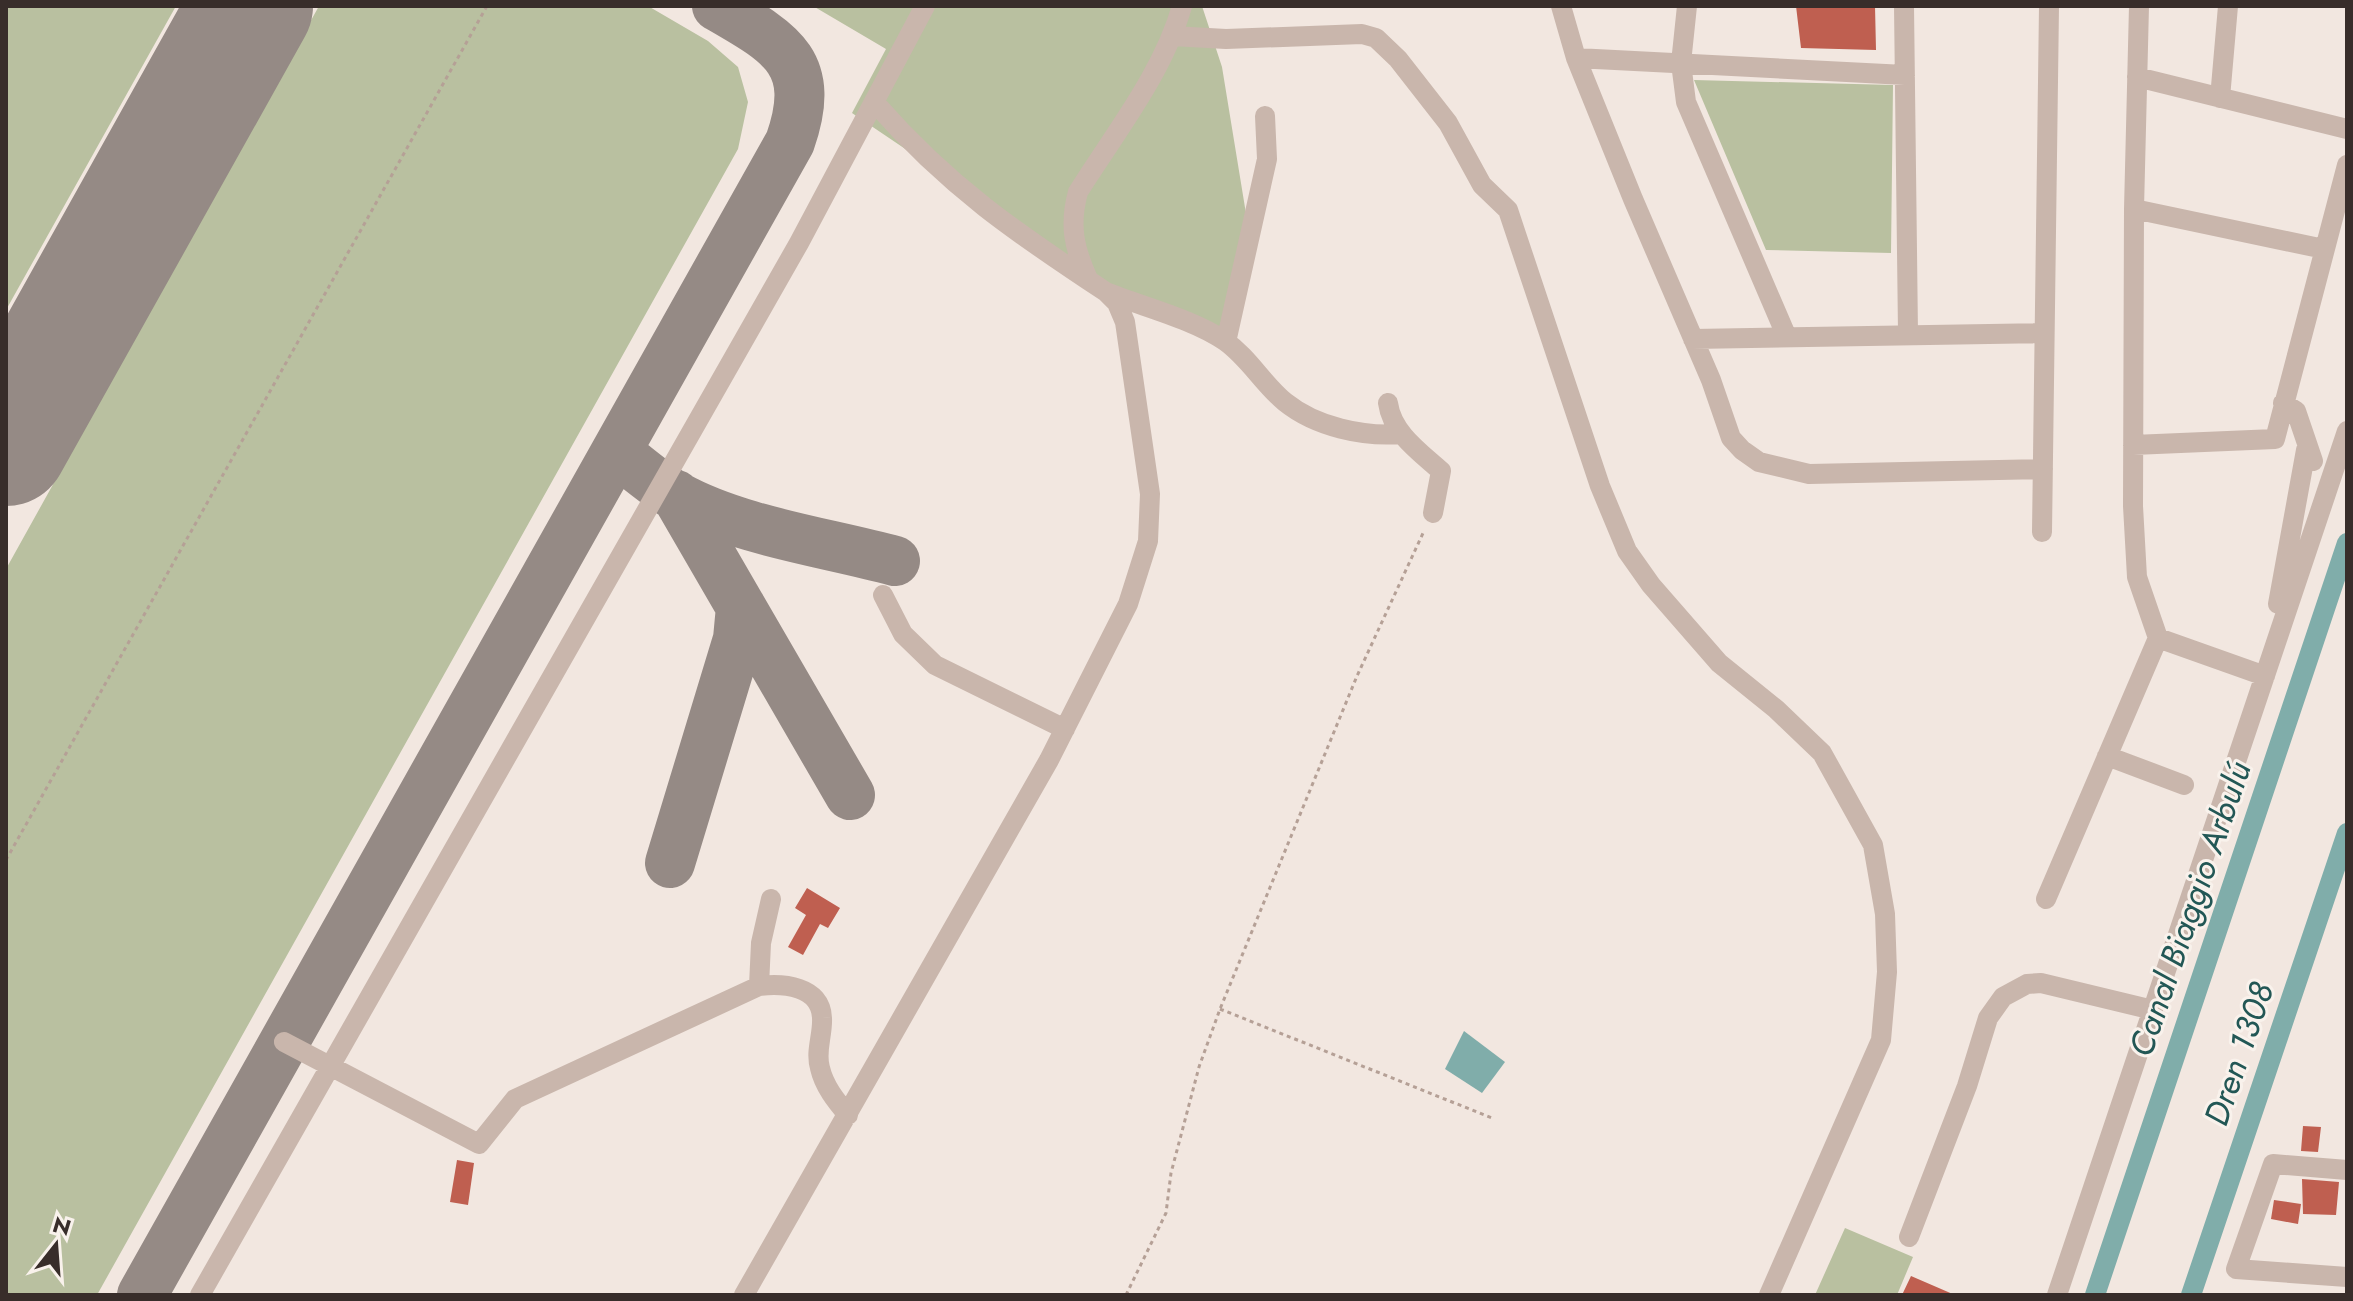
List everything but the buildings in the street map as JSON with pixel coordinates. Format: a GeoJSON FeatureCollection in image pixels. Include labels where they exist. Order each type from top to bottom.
{"type":"FeatureCollection","features":[{"type":"Feature","properties":{"kind":"street"},"geometry":{"type":"LineString","coordinates":[[200,1295],[876,104],[925,6]]}},
{"type":"Feature","properties":{"kind":"street"},"geometry":{"type":"LineString","coordinates":[[1088,280],[1073,238],[1072,215],[1078,192],[1172,36],[1182,6]]}},
{"type":"Feature","properties":{"kind":"street"},"geometry":{"type":"LineString","coordinates":[[1561,6],[1576,58],[1731,438],[1759,462],[1809,474],[2043,469]]}},
{"type":"Feature","properties":{"kind":"street"},"geometry":{"type":"LineString","coordinates":[[1687,6],[1681,63],[1686,102],[1786,335]]}},
{"type":"Feature","properties":{"kind":"street"},"geometry":{"type":"LineString","coordinates":[[1904,6],[1908,333]]}},
{"type":"Feature","properties":{"kind":"street"},"geometry":{"type":"LineString","coordinates":[[2042,532],[2049,6]]}},
{"type":"Feature","properties":{"kind":"street"},"geometry":{"type":"LineString","coordinates":[[2046,899],[2158,638],[2137,577],[2133,445],[2139,6]]}},
{"type":"Feature","properties":{"kind":"street"},"geometry":{"type":"LineString","coordinates":[[2220,98],[2228,6]]}},
{"type":"Feature","properties":{"kind":"street"},"geometry":{"type":"LineString","coordinates":[[1172,36],[1226,39],[1362,34],[1376,38],[1398,59],[1448,123],[1482,185],[1508,210],[1600,486],[1627,551],[1651,585],[1719,663],[1776,709],[1822,753],[1873,845],[1885,914],[1887,972],[1881,1040],[1769,1295]]}},
{"type":"Feature","properties":{"kind":"street"},"geometry":{"type":"LineString","coordinates":[[1576,58],[1905,75]]}},
{"type":"Feature","properties":{"kind":"street"},"geometry":{"type":"LineString","coordinates":[[2137,77],[2347,129]]}},
{"type":"Feature","properties":{"kind":"street"},"geometry":{"type":"LineString","coordinates":[[744,1295],[1065,729],[1128,604],[1148,541],[1151,518],[1143,433],[1125,322],[1117,303],[1106,292],[1010,229],[952,183],[876,104]]}},
{"type":"Feature","properties":{"kind":"street"},"geometry":{"type":"LineString","coordinates":[[1226,342],[1267,159],[1265,116]]}},
{"type":"Feature","properties":{"kind":"street"},"geometry":{"type":"LineString","coordinates":[[2133,445],[2275,439],[2347,165]]}},
{"type":"Feature","properties":{"kind":"street"},"geometry":{"type":"LineString","coordinates":[[2134,209],[2324,249]]}},
{"type":"Feature","properties":{"kind":"street"},"geometry":{"type":"LineString","coordinates":[[1106,292],[1205,330],[1226,342],[1286,402],[1318,421],[1376,436],[1401,434]]}},
{"type":"Feature","properties":{"kind":"street"},"geometry":{"type":"LineString","coordinates":[[1693,339],[1786,335],[2044,333]]}},
{"type":"Feature","properties":{"kind":"street"},"geometry":{"type":"LineString","coordinates":[[1388,403],[1390,417],[1401,434],[1441,471],[1433,513]]}},
{"type":"Feature","properties":{"kind":"street"},"geometry":{"type":"LineString","coordinates":[[2283,403],[2296,411],[2306,450],[2328,487]]}},
{"type":"Feature","properties":{"kind":"street"},"geometry":{"type":"LineString","coordinates":[[2057,1295],[2347,431]]}},
{"type":"Feature","properties":{"kind":"street"},"geometry":{"type":"LineString","coordinates":[[2273,651],[2306,450]]}},
{"type":"Feature","properties":{"kind":"street"},"geometry":{"type":"LineString","coordinates":[[883,595],[903,634],[935,665],[1065,729]]}},
{"type":"Feature","properties":{"kind":"street"},"geometry":{"type":"LineString","coordinates":[[2158,638],[2265,676]]}},
{"type":"Feature","properties":{"kind":"street"},"geometry":{"type":"LineString","coordinates":[[2107,756],[2184,785]]}},
{"type":"Feature","properties":{"kind":"street"},"geometry":{"type":"LineString","coordinates":[[759,986],[761,943],[771,899]]}},
{"type":"Feature","properties":{"kind":"street"},"geometry":{"type":"LineString","coordinates":[[284,1042],[479,1144],[515,1099],[759,986],[782,983],[801,989],[818,1004],[822,1017],[820,1070],[832,1095],[848,1115]]}},
{"type":"Feature","properties":{"kind":"street"},"geometry":{"type":"LineString","coordinates":[[1909,1237],[1967,1086],[1988,1018],[2003,997],[2027,984],[2041,983],[2153,1010]]}},
{"type":"Feature","properties":{"kind":"street"},"geometry":{"type":"LineString","coordinates":[[2347,1170],[2273,1164],[2236,1269],[2347,1277]]}},
{"type":"Feature","properties":{"kind":"path"},"geometry":{"type":"LineString","coordinates":[[6,860],[487,6]]}},
{"type":"Feature","properties":{"kind":"path"},"geometry":{"type":"LineString","coordinates":[[1126,1295],[1166,1213],[1183,1128],[1220,1009],[1357,676],[1433,513]]}},
{"type":"Feature","properties":{"kind":"path"},"geometry":{"type":"LineString","coordinates":[[1220,1009],[1492,1118]]}},
{"type":"Feature","properties":{"kind":"green space"},"geometry":{"type":"Polygon","coordinates":[[[6,6],[176,6],[6,310],[6,6]]]}},
{"type":"Feature","properties":{"kind":"green space"},"geometry":{"type":"Polygon","coordinates":[[[319,6],[648,6],[708,41],[738,67],[748,102],[738,149],[97,1295],[6,1295],[6,569],[319,6]]]}},
{"type":"Feature","properties":{"kind":"green space"},"geometry":{"type":"Polygon","coordinates":[[[813,6],[1202,6],[1222,67],[1249,232],[1226,333],[1113,289],[852,113],[886,49],[813,6]]]}},
{"type":"Feature","properties":{"kind":"green space"},"geometry":{"type":"Polygon","coordinates":[[[1694,80],[1893,85],[1891,253],[1766,250],[1694,80]]]}},
{"type":"Feature","properties":{"kind":"green space"},"geometry":{"type":"Polygon","coordinates":[[[1845,1228],[1913,1257],[1897,1295],[1815,1295],[1845,1228]]]}},
{"type":"Feature","properties":{"kind":"water"},"geometry":{"type":"Polygon","coordinates":[[[1464,1031],[1505,1062],[1482,1093],[1445,1069],[1464,1031]]]}},
{"type":"Feature","properties":{"kind":"waterway","name":"Canal Biaggio Arbulú"},"geometry":{"type":"LineString","coordinates":[[2095,1295],[2347,543]]}},
{"type":"Feature","properties":{"kind":"waterway","name":"Dren 1308"},"geometry":{"type":"LineString","coordinates":[[2191,1295],[2347,833]]}},
{"type":"Feature","properties":{"kind":"taxiway"},"geometry":{"type":"LineString","coordinates":[[142,1295],[790,142],[798,115],[799,92],[796,74],[788,58],[776,44],[717,6]]}},
{"type":"Feature","properties":{"kind":"taxiway"},"geometry":{"type":"LineString","coordinates":[[616,452],[668,491],[701,508],[755,527],[895,561]]}},
{"type":"Feature","properties":{"kind":"taxiway"},"geometry":{"type":"LineString","coordinates":[[676,495],[850,795]]}},
{"type":"Feature","properties":{"kind":"taxiway"},"geometry":{"type":"LineString","coordinates":[[670,863],[738,639],[741,607]]}},
{"type":"Feature","properties":{"kind":"runway"},"geometry":{"type":"LineString","coordinates":[[6,444],[251,6]]}}]}
